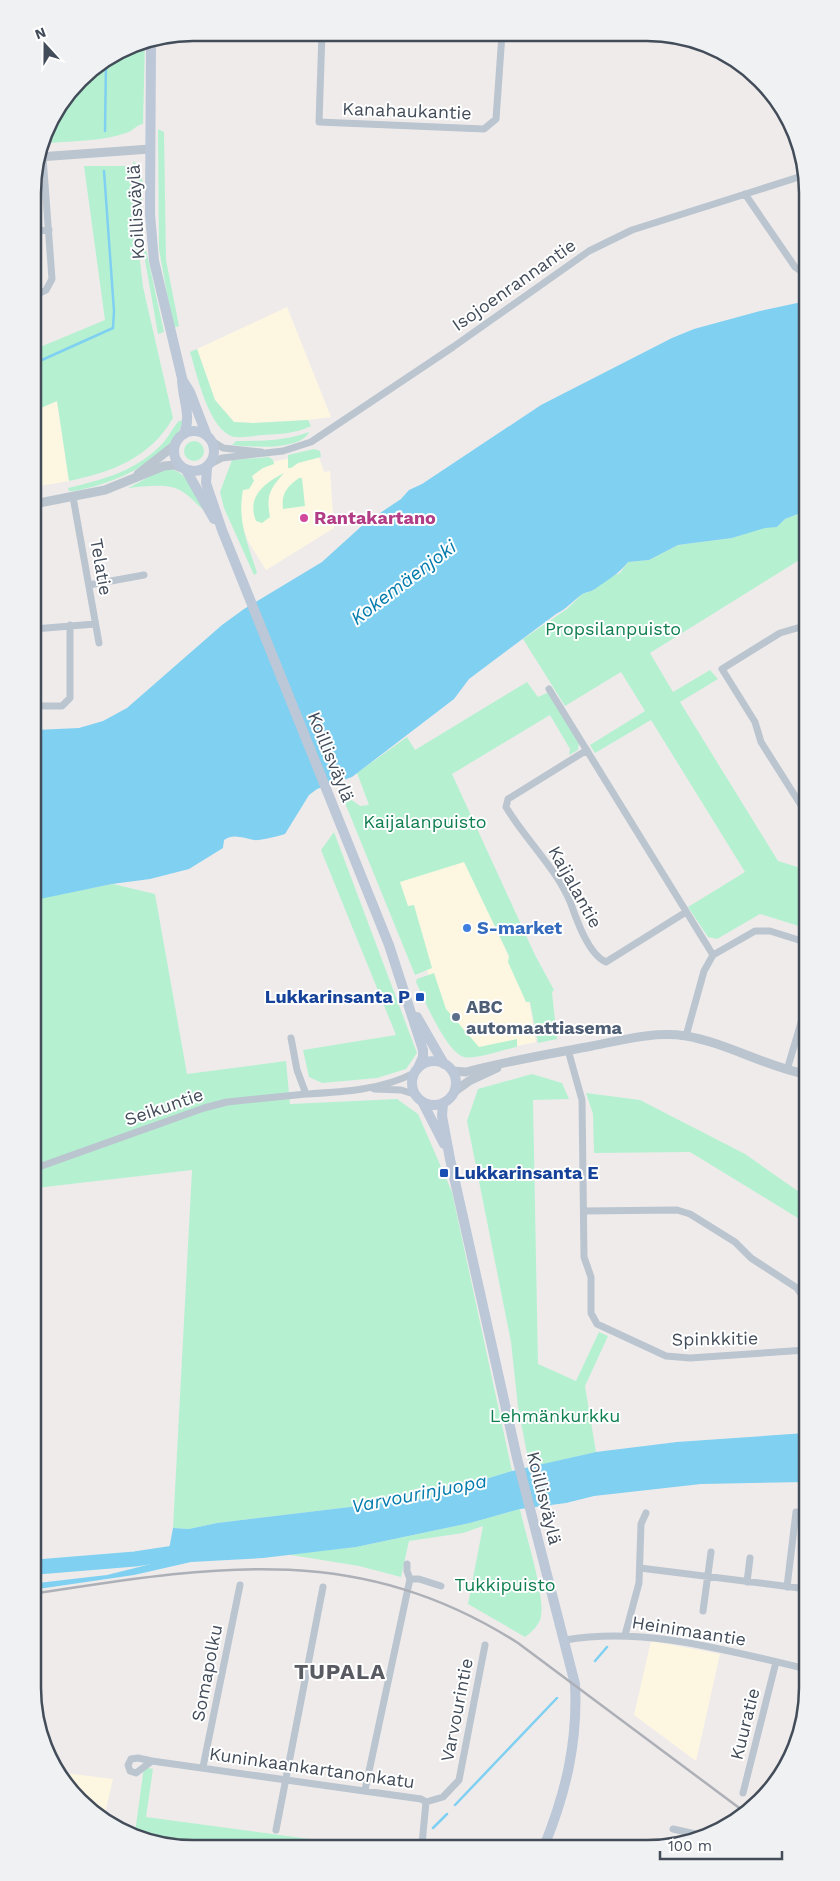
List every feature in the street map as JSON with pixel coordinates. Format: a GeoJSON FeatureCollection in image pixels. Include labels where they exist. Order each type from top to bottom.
{"type":"FeatureCollection","features":[{"type":"Feature","properties":{"kind":"main road","name":"Koillisväylä"},"geometry":{"type":"LineString","coordinates":[[150,47],[150,214],[154,262],[182,378],[182,393],[188,416],[184,434]]}},
{"type":"Feature","properties":{"kind":"main road","name":"Koillisväylä"},"geometry":{"type":"LineString","coordinates":[[182,378],[210,438]]}},
{"type":"Feature","properties":{"kind":"main road"},"geometry":{"type":"LineString","coordinates":[[198,431],[210,438],[215,454],[209,466],[196,472],[184,469],[175,458],[175,445],[184,434],[198,431]]}},
{"type":"Feature","properties":{"kind":"main road","name":"Koillisväylä"},"geometry":{"type":"LineString","coordinates":[[209,466],[206,483],[222,530],[389,944],[408,998],[423,1050],[423,1057],[416,1070]]}},
{"type":"Feature","properties":{"kind":"main road","name":"Koillisväylä"},"geometry":{"type":"LineString","coordinates":[[184,469],[222,530]]}},
{"type":"Feature","properties":{"kind":"main road","name":"Koillisväylä"},"geometry":{"type":"LineString","coordinates":[[408,998],[448,1067]]}},
{"type":"Feature","properties":{"kind":"main road"},"geometry":{"type":"LineString","coordinates":[[431,1061],[448,1067],[456,1081],[455,1091],[443,1103],[433,1106],[423,1103],[414,1094],[411,1082],[416,1070],[431,1061]]}},
{"type":"Feature","properties":{"kind":"main road","name":"Koillisväylä"},"geometry":{"type":"LineString","coordinates":[[423,1103],[450,1159]]}},
{"type":"Feature","properties":{"kind":"main road","name":"Koillisväylä"},"geometry":{"type":"LineString","coordinates":[[443,1103],[442,1116],[450,1159],[531,1517],[565,1640],[575,1684],[576,1718],[562,1802],[547,1840]]}},
{"type":"Feature","properties":{"kind":"street","name":"Kanahaukantie"},"geometry":{"type":"LineString","coordinates":[[322,42],[319,122],[484,129],[496,119],[501,41]]}},
{"type":"Feature","properties":{"kind":"street"},"geometry":{"type":"LineString","coordinates":[[46,157],[150,149]]}},
{"type":"Feature","properties":{"kind":"street"},"geometry":{"type":"LineString","coordinates":[[42,292],[46,290],[52,279],[43,174]]}},
{"type":"Feature","properties":{"kind":"street","name":"Isojoenrannantie"},"geometry":{"type":"LineString","coordinates":[[210,438],[223,448],[262,452],[297,448],[329,431],[589,251],[632,230],[797,177]]}},
{"type":"Feature","properties":{"kind":"street"},"geometry":{"type":"LineString","coordinates":[[745,194],[795,267],[799,270]]}},
{"type":"Feature","properties":{"kind":"street"},"geometry":{"type":"LineString","coordinates":[[42,230],[49,230]]}},
{"type":"Feature","properties":{"kind":"street"},"geometry":{"type":"LineString","coordinates":[[134,478],[175,445]]}},
{"type":"Feature","properties":{"kind":"street","name":"Isojoenrannantie"},"geometry":{"type":"LineString","coordinates":[[209,466],[222,458],[252,456],[262,452]]}},
{"type":"Feature","properties":{"kind":"street"},"geometry":{"type":"LineString","coordinates":[[42,502],[105,490],[170,465],[184,469]]}},
{"type":"Feature","properties":{"kind":"street","name":"Telatie"},"geometry":{"type":"LineString","coordinates":[[73,496],[100,643]]}},
{"type":"Feature","properties":{"kind":"street"},"geometry":{"type":"LineString","coordinates":[[89,585],[144,574]]}},
{"type":"Feature","properties":{"kind":"street"},"geometry":{"type":"LineString","coordinates":[[42,628],[95,624]]}},
{"type":"Feature","properties":{"kind":"street"},"geometry":{"type":"LineString","coordinates":[[42,706],[62,706],[70,698],[70,626]]}},
{"type":"Feature","properties":{"kind":"street"},"geometry":{"type":"LineString","coordinates":[[799,628],[780,633],[722,668],[755,722],[761,742],[799,801]]}},
{"type":"Feature","properties":{"kind":"street"},"geometry":{"type":"LineString","coordinates":[[549,689],[713,955]]}},
{"type":"Feature","properties":{"kind":"street","name":"Kaijalantie"},"geometry":{"type":"LineString","coordinates":[[587,750],[508,799],[506,807],[519,829],[537,849],[570,903],[575,920],[599,959],[606,962],[686,912]]}},
{"type":"Feature","properties":{"kind":"street"},"geometry":{"type":"LineString","coordinates":[[686,1036],[704,970],[713,955],[755,931],[770,931],[799,940]]}},
{"type":"Feature","properties":{"kind":"street"},"geometry":{"type":"LineString","coordinates":[[787,1070],[798,1032]]}},
{"type":"Feature","properties":{"kind":"street"},"geometry":{"type":"LineString","coordinates":[[448,1067],[466,1072],[568,1050],[662,1034],[686,1036],[722,1046],[798,1073]]}},
{"type":"Feature","properties":{"kind":"street"},"geometry":{"type":"LineString","coordinates":[[291,1038],[297,1070],[306,1094]]}},
{"type":"Feature","properties":{"kind":"street","name":"Spinkkitie"},"geometry":{"type":"LineString","coordinates":[[568,1050],[582,1100],[584,1257],[590,1277],[591,1313],[597,1324],[666,1356],[690,1358],[798,1351]]}},
{"type":"Feature","properties":{"kind":"street"},"geometry":{"type":"LineString","coordinates":[[455,1091],[469,1080],[519,1060]]}},
{"type":"Feature","properties":{"kind":"street","name":"Seikuntie"},"geometry":{"type":"LineString","coordinates":[[362,1089],[403,1078],[416,1070]]}},
{"type":"Feature","properties":{"kind":"street","name":"Seikuntie"},"geometry":{"type":"LineString","coordinates":[[41,1166],[204,1108],[227,1102],[362,1089],[401,1090],[414,1094]]}},
{"type":"Feature","properties":{"kind":"street"},"geometry":{"type":"LineString","coordinates":[[584,1211],[676,1210],[690,1214],[735,1242],[751,1258],[798,1290]]}},
{"type":"Feature","properties":{"kind":"street"},"geometry":{"type":"LineString","coordinates":[[787,1587],[796,1512]]}},
{"type":"Feature","properties":{"kind":"street"},"geometry":{"type":"LineString","coordinates":[[625,1635],[638,1590],[641,1524],[646,1513]]}},
{"type":"Feature","properties":{"kind":"street"},"geometry":{"type":"LineString","coordinates":[[703,1611],[711,1552]]}},
{"type":"Feature","properties":{"kind":"street"},"geometry":{"type":"LineString","coordinates":[[747,1582],[750,1558]]}},
{"type":"Feature","properties":{"kind":"street"},"geometry":{"type":"LineString","coordinates":[[365,1790],[410,1579],[407,1571],[408,1564]]}},
{"type":"Feature","properties":{"kind":"street"},"geometry":{"type":"LineString","coordinates":[[640,1568],[798,1588]]}},
{"type":"Feature","properties":{"kind":"street"},"geometry":{"type":"LineString","coordinates":[[410,1579],[420,1579],[441,1586]]}},
{"type":"Feature","properties":{"kind":"street","name":"Somapolku"},"geometry":{"type":"LineString","coordinates":[[203,1767],[240,1585]]}},
{"type":"Feature","properties":{"kind":"street"},"geometry":{"type":"LineString","coordinates":[[276,1830],[284,1779],[323,1587]]}},
{"type":"Feature","properties":{"kind":"street","name":"Heinimaantie"},"geometry":{"type":"LineString","coordinates":[[565,1640],[625,1635],[672,1640],[798,1667]]}},
{"type":"Feature","properties":{"kind":"street","name":"Varvourintie"},"geometry":{"type":"LineString","coordinates":[[459,1780],[485,1645]]}},
{"type":"Feature","properties":{"kind":"street","name":"Kuuratie"},"geometry":{"type":"LineString","coordinates":[[743,1793],[776,1662]]}},
{"type":"Feature","properties":{"kind":"street","name":"Kuninkaankartanonkatu"},"geometry":{"type":"LineString","coordinates":[[152,1761],[365,1790],[421,1799],[426,1802],[443,1797],[459,1780]]}},
{"type":"Feature","properties":{"kind":"street"},"geometry":{"type":"LineString","coordinates":[[422,1840],[426,1802]]}},
{"type":"Feature","properties":{"kind":"street"},"geometry":{"type":"LineString","coordinates":[[673,1829],[691,1833]]}},
{"type":"Feature","properties":{"kind":"shaded area"},"geometry":{"type":"Polygon","coordinates":[[[287,307],[331,417],[253,423],[234,422],[215,400],[197,349],[287,307]]]}},
{"type":"Feature","properties":{"kind":"shaded area"},"geometry":{"type":"Polygon","coordinates":[[[57,401],[69,481],[42,486],[42,408],[57,401]]]}},
{"type":"Feature","properties":{"kind":"shaded area"},"geometry":{"type":"Polygon","coordinates":[[[313,453],[319,457],[324,472],[330,471],[334,528],[266,570],[248,541],[233,498],[263,464],[313,453]]]}},
{"type":"Feature","properties":{"kind":"shaded area"},"geometry":{"type":"Polygon","coordinates":[[[465,860],[529,1001],[536,1042],[475,1055],[443,1021],[399,881],[465,860]]]}},
{"type":"Feature","properties":{"kind":"shaded area"},"geometry":{"type":"Polygon","coordinates":[[[651,1641],[720,1654],[696,1761],[634,1715],[651,1641]]]}},
{"type":"Feature","properties":{"kind":"shaded area"},"geometry":{"type":"Polygon","coordinates":[[[68,1773],[113,1779],[105,1811],[86,1795],[68,1773]]]}},
{"type":"Feature","properties":{"kind":"green space"},"geometry":{"type":"Polygon","coordinates":[[[145,49],[143,124],[117,136],[50,143],[62,117],[73,101],[93,79],[117,62],[145,49]]]}},
{"type":"Feature","properties":{"kind":"green space"},"geometry":{"type":"Polygon","coordinates":[[[158,129],[164,132],[166,260],[179,326],[173,328],[159,249],[158,129]]]}},
{"type":"Feature","properties":{"kind":"green space"},"geometry":{"type":"Polygon","coordinates":[[[133,161],[137,165],[142,178],[141,212],[138,211],[133,161]]]}},
{"type":"Feature","properties":{"kind":"green space"},"geometry":{"type":"Polygon","coordinates":[[[84,166],[126,166],[129,168],[143,287],[173,418],[164,432],[153,443],[128,461],[115,468],[69,481],[57,401],[42,408],[42,346],[105,320],[84,166]]]}},
{"type":"Feature","properties":{"kind":"green space"},"geometry":{"type":"Polygon","coordinates":[[[142,231],[164,332],[158,334],[140,232],[142,231]]]}},
{"type":"Feature","properties":{"kind":"green space"},"geometry":{"type":"Polygon","coordinates":[[[197,349],[215,400],[234,422],[253,423],[308,420],[311,426],[287,433],[245,437],[235,437],[226,433],[211,414],[200,387],[190,352],[197,349]]]}},
{"type":"Feature","properties":{"kind":"green space"},"geometry":{"type":"Polygon","coordinates":[[[184,420],[178,433],[169,445],[145,464],[102,484],[69,491],[68,488],[105,478],[140,462],[163,443],[179,421],[184,420]]]}},
{"type":"Feature","properties":{"kind":"green space"},"geometry":{"type":"Polygon","coordinates":[[[309,432],[304,438],[286,445],[262,447],[232,445],[236,441],[282,439],[309,432]]]}},
{"type":"Feature","properties":{"kind":"green space"},"geometry":{"type":"Polygon","coordinates":[[[190,441],[198,441],[204,447],[204,455],[198,461],[190,461],[184,455],[184,447],[190,441]]]}},
{"type":"Feature","properties":{"kind":"green space"},"geometry":{"type":"Polygon","coordinates":[[[314,449],[320,451],[321,457],[298,463],[288,468],[288,455],[314,449]]]}},
{"type":"Feature","properties":{"kind":"green space"},"geometry":{"type":"Polygon","coordinates":[[[269,457],[273,460],[274,464],[263,468],[252,476],[254,481],[249,489],[243,490],[242,522],[257,573],[254,575],[224,508],[220,492],[232,460],[269,457]]]}},
{"type":"Feature","properties":{"kind":"green space"},"geometry":{"type":"Polygon","coordinates":[[[164,469],[172,469],[184,477],[205,511],[186,494],[171,487],[128,488],[164,469]]]}},
{"type":"Feature","properties":{"kind":"green space"},"geometry":{"type":"Polygon","coordinates":[[[284,473],[270,493],[270,517],[262,523],[256,521],[253,504],[255,497],[270,481],[284,473]]]}},
{"type":"Feature","properties":{"kind":"green space"},"geometry":{"type":"Polygon","coordinates":[[[299,478],[302,478],[305,506],[283,509],[283,499],[286,491],[299,478]]]}},
{"type":"Feature","properties":{"kind":"green space","name":"Propsilanpuisto"},"geometry":{"type":"Polygon","coordinates":[[[799,514],[799,560],[650,653],[673,692],[710,670],[718,679],[680,702],[778,861],[799,867],[799,926],[760,914],[717,939],[708,937],[688,907],[745,872],[651,720],[595,753],[590,745],[645,711],[621,672],[565,706],[523,639],[567,609],[582,594],[594,590],[605,579],[620,573],[628,562],[649,560],[678,545],[732,538],[765,527],[777,527],[785,519],[799,514]]]}},
{"type":"Feature","properties":{"kind":"green space","name":"Kaijalanpuisto"},"geometry":{"type":"Polygon","coordinates":[[[527,682],[538,697],[549,692],[579,742],[578,750],[569,755],[570,749],[550,715],[452,774],[535,955],[554,990],[552,992],[557,1039],[538,1043],[530,1002],[526,1002],[508,962],[509,956],[464,862],[400,882],[408,906],[414,905],[432,968],[415,975],[343,798],[349,798],[360,806],[369,805],[357,773],[407,737],[415,750],[527,682]]]}},
{"type":"Feature","properties":{"kind":"green space"},"geometry":{"type":"Polygon","coordinates":[[[334,832],[417,1053],[406,1069],[377,1078],[322,1083],[309,1077],[303,1050],[396,1035],[321,850],[334,832]]]}},
{"type":"Feature","properties":{"kind":"green space"},"geometry":{"type":"Polygon","coordinates":[[[113,884],[155,894],[187,1074],[286,1061],[290,1104],[397,1099],[418,1114],[452,1192],[512,1471],[425,1498],[217,1523],[189,1529],[173,1528],[192,1170],[41,1187],[42,898],[113,884]]]}},
{"type":"Feature","properties":{"kind":"green space"},"geometry":{"type":"Polygon","coordinates":[[[434,973],[446,1009],[479,1047],[517,1039],[517,1047],[469,1058],[457,1053],[450,1046],[436,1024],[416,982],[417,979],[434,973]]]}},
{"type":"Feature","properties":{"kind":"green space","name":"Lehmänkurkku"},"geometry":{"type":"Polygon","coordinates":[[[532,1074],[562,1083],[569,1099],[533,1100],[538,1364],[576,1381],[599,1332],[608,1336],[585,1386],[596,1452],[532,1467],[529,1464],[518,1407],[511,1342],[467,1121],[478,1089],[532,1074]]]}},
{"type":"Feature","properties":{"kind":"green space"},"geometry":{"type":"Polygon","coordinates":[[[586,1093],[640,1100],[745,1154],[798,1191],[798,1218],[690,1152],[594,1153],[593,1114],[586,1093]]]}},
{"type":"Feature","properties":{"kind":"green space","name":"Tukkipuisto"},"geometry":{"type":"Polygon","coordinates":[[[520,1509],[537,1579],[541,1606],[539,1622],[525,1637],[468,1604],[483,1526],[463,1533],[409,1541],[401,1577],[359,1566],[285,1554],[356,1547],[470,1523],[520,1509]]]}},
{"type":"Feature","properties":{"kind":"green space"},"geometry":{"type":"Polygon","coordinates":[[[144,1767],[153,1769],[146,1817],[317,1840],[193,1840],[163,1837],[136,1828],[144,1767]]]}},
{"type":"Feature","properties":{"kind":"water","name":"Kokemäenjoki"},"geometry":{"type":"Polygon","coordinates":[[[799,303],[799,514],[785,519],[777,527],[765,528],[732,538],[678,545],[649,560],[628,562],[613,577],[593,590],[581,595],[469,679],[454,699],[352,777],[317,789],[309,795],[285,834],[256,840],[239,837],[227,838],[224,840],[223,848],[189,869],[150,879],[112,884],[42,899],[42,730],[79,728],[103,721],[127,708],[222,625],[244,609],[322,562],[365,523],[401,499],[409,490],[422,484],[541,405],[672,338],[694,329],[799,303]]]}},
{"type":"Feature","properties":{"kind":"water"},"geometry":{"type":"Polygon","coordinates":[[[798,1434],[798,1482],[701,1484],[594,1496],[566,1503],[520,1509],[470,1523],[356,1547],[263,1558],[191,1562],[134,1575],[41,1589],[41,1583],[107,1575],[167,1560],[173,1528],[189,1529],[217,1523],[425,1498],[512,1471],[596,1452],[677,1442],[798,1434]]]}},
{"type":"Feature","properties":{"kind":"waterway"},"geometry":{"type":"LineString","coordinates":[[105,131],[106,70]]}},
{"type":"Feature","properties":{"kind":"waterway"},"geometry":{"type":"LineString","coordinates":[[42,360],[113,328],[114,311],[104,171]]}},
{"type":"Feature","properties":{"kind":"waterway","name":"Varvourinjuopa"},"geometry":{"type":"LineString","coordinates":[[41,1567],[135,1559],[188,1551]]}},
{"type":"Feature","properties":{"kind":"waterway"},"geometry":{"type":"LineString","coordinates":[[595,1661],[607,1647]]}},
{"type":"Feature","properties":{"kind":"waterway"},"geometry":{"type":"LineString","coordinates":[[455,1805],[557,1698]]}},
{"type":"Feature","properties":{"kind":"waterway"},"geometry":{"type":"LineString","coordinates":[[433,1828],[447,1814]]}},
{"type":"Feature","properties":{"kind":"railway"},"geometry":{"type":"LineString","coordinates":[[41,1593],[165,1575],[225,1570],[284,1570],[342,1575],[400,1588],[459,1610],[518,1643],[739,1808]]}},
{"type":"Feature","properties":{"kind":"place","name":"Rantakartano"},"geometry":{"type":"Point","coordinates":[304,518]}},
{"type":"Feature","properties":{"kind":"place","name":"S-market"},"geometry":{"type":"Point","coordinates":[467,928]}},
{"type":"Feature","properties":{"kind":"place","name":"Lukkarinsanta P"},"geometry":{"type":"Point","coordinates":[420,997]}},
{"type":"Feature","properties":{"kind":"place","name":"ABC automaattiasema"},"geometry":{"type":"Point","coordinates":[456,1017]}},
{"type":"Feature","properties":{"kind":"place","name":"Lukkarinsanta E"},"geometry":{"type":"Point","coordinates":[444,1173]}},
{"type":"Feature","properties":{"kind":"district","name":"TUPALA"},"geometry":{"type":"Point","coordinates":[340,1671]}}]}
